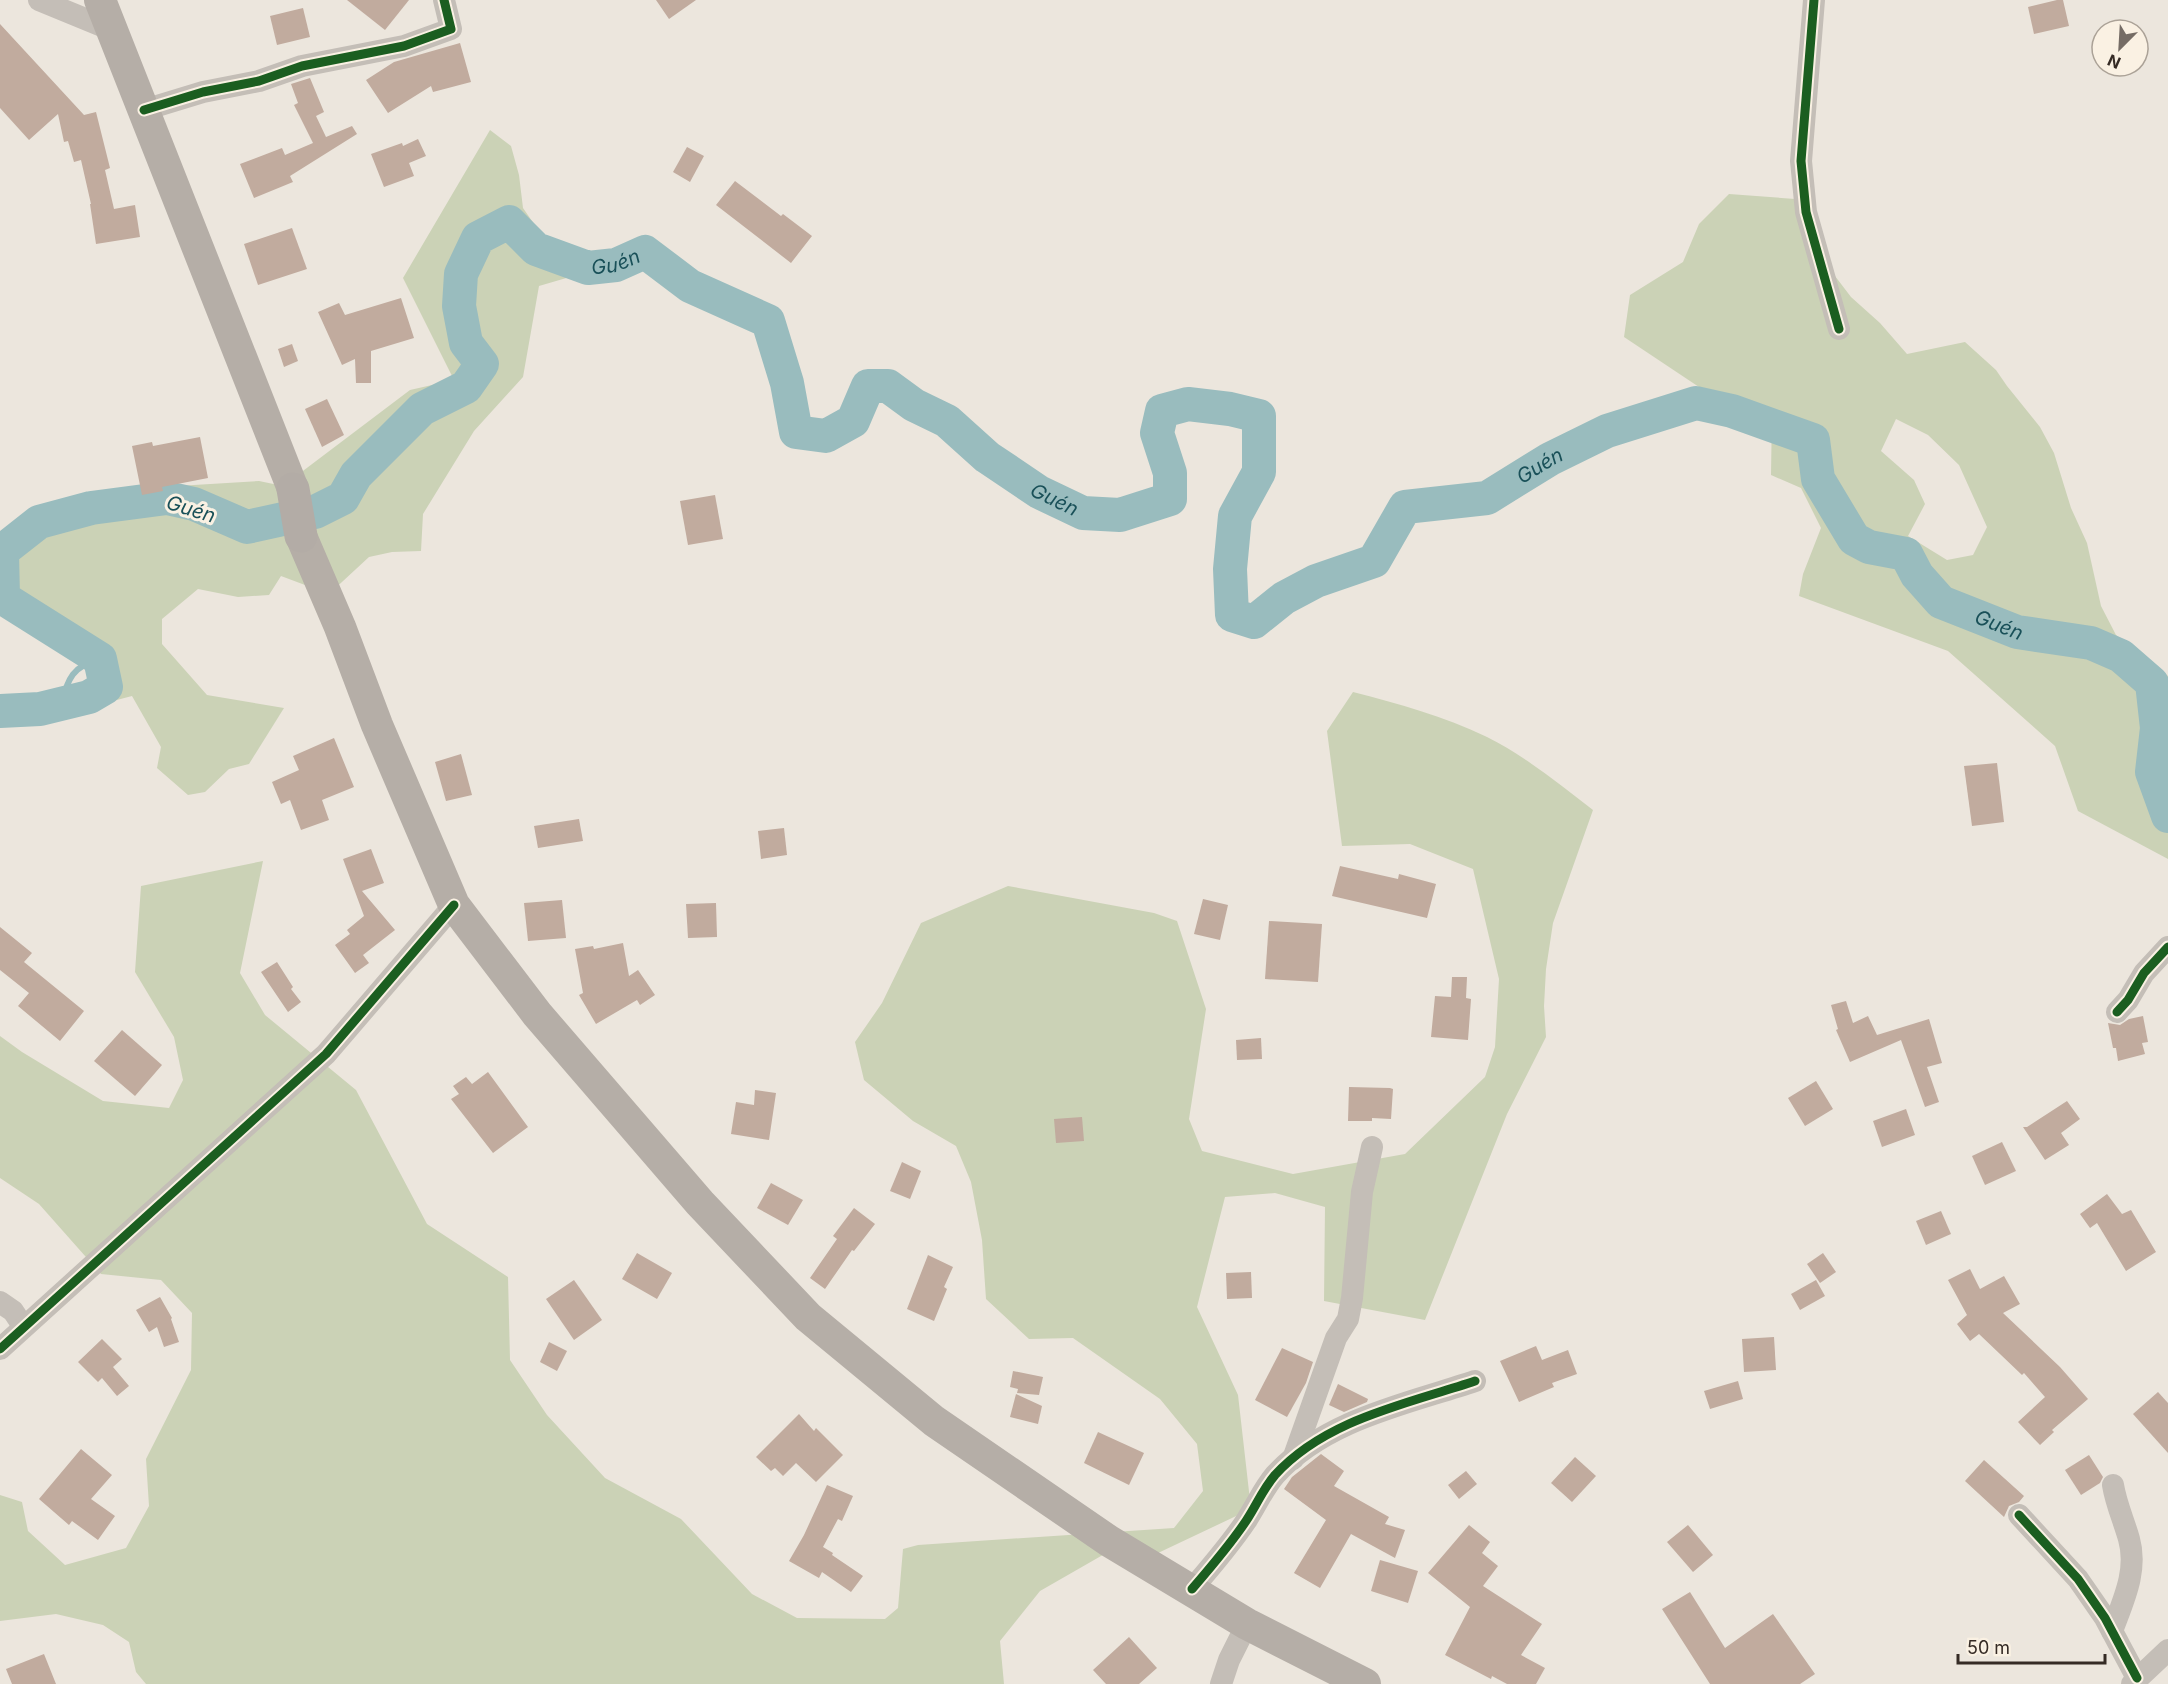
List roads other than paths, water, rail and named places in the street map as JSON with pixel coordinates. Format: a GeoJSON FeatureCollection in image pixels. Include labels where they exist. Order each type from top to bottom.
{"type":"FeatureCollection","features":[{"type":"Feature","properties":{"kind":"main road"},"geometry":{"type":"LineString","coordinates":[[100,0],[293,489],[301,536],[340,627],[377,725],[454,905],[537,1014],[700,1203],[808,1317],[934,1420],[1110,1541],[1247,1624],[1365,1684]]}},
{"type":"Feature","properties":{"kind":"street"},"geometry":{"type":"LineString","coordinates":[[39,0],[112,30]]}},
{"type":"Feature","properties":{"kind":"street"},"geometry":{"type":"LineString","coordinates":[[144,110],[203,92],[259,81],[302,66],[404,46],[451,29],[444,0]]}},
{"type":"Feature","properties":{"kind":"street"},"geometry":{"type":"LineString","coordinates":[[1814,0],[1801,161],[1806,212],[1839,329]]}},
{"type":"Feature","properties":{"kind":"street"},"geometry":{"type":"LineString","coordinates":[[0,1348],[326,1054],[454,905]]}},
{"type":"Feature","properties":{"kind":"street"},"geometry":{"type":"LineString","coordinates":[[2116,1012],[2128,1000],[2144,973],[2168,946]]}},
{"type":"Feature","properties":{"kind":"street"},"geometry":{"type":"LineString","coordinates":[[1293,1459],[1336,1338],[1348,1319],[1362,1192],[1372,1147]]}},
{"type":"Feature","properties":{"kind":"street"},"geometry":{"type":"LineString","coordinates":[[0,1302],[13,1311],[23,1326]]}},
{"type":"Feature","properties":{"kind":"street"},"geometry":{"type":"LineString","coordinates":[[1192,1590],[1247,1520],[1263,1490],[1276,1474],[1302,1451],[1344,1426],[1375,1412],[1476,1381]]}},
{"type":"Feature","properties":{"kind":"street"},"geometry":{"type":"LineString","coordinates":[[2112,1631],[2131,1580],[2132,1566],[2130,1542],[2116,1502],[2113,1485]]}},
{"type":"Feature","properties":{"kind":"street"},"geometry":{"type":"LineString","coordinates":[[2019,1515],[2078,1579],[2112,1631],[2134,1681],[2168,1650]]}},
{"type":"Feature","properties":{"kind":"street"},"geometry":{"type":"LineString","coordinates":[[1221,1684],[1229,1660],[1247,1624]]}},
{"type":"Feature","properties":{"kind":"waterway","name":"Guén"},"geometry":{"type":"LineString","coordinates":[[0,711],[40,709],[89,697],[106,687],[100,659],[3,598],[2,551],[39,522],[91,508],[167,498],[194,504],[247,527],[315,512],[343,498],[356,475],[422,409],[466,387],[482,364],[466,343],[459,306],[461,274],[478,238],[509,222],[536,249],[588,268],[616,265],[645,252],[690,286],[768,321],[787,383],[796,432],[826,436],[853,421],[868,386],[888,386],[914,405],[947,421],[987,457],[1039,492],[1083,513],[1120,515],[1170,499],[1170,473],[1157,433],[1162,411],[1188,404],[1230,409],[1259,416],[1259,472],[1235,516],[1230,569],[1232,615],[1254,622],[1284,598],[1316,581],[1374,561],[1405,507],[1487,498],[1550,459],[1607,431],[1696,403],[1732,411],[1813,440],[1818,479],[1854,539],[1869,547],[1906,554],[1917,575],[1941,602],[2017,632],[2091,643],[2121,656],[2152,683],[2157,728],[2152,772],[2168,816]]}},
{"type":"Feature","properties":{"kind":"waterway"},"geometry":{"type":"LineString","coordinates":[[61,704],[73,674],[84,665],[100,659]]}}]}
